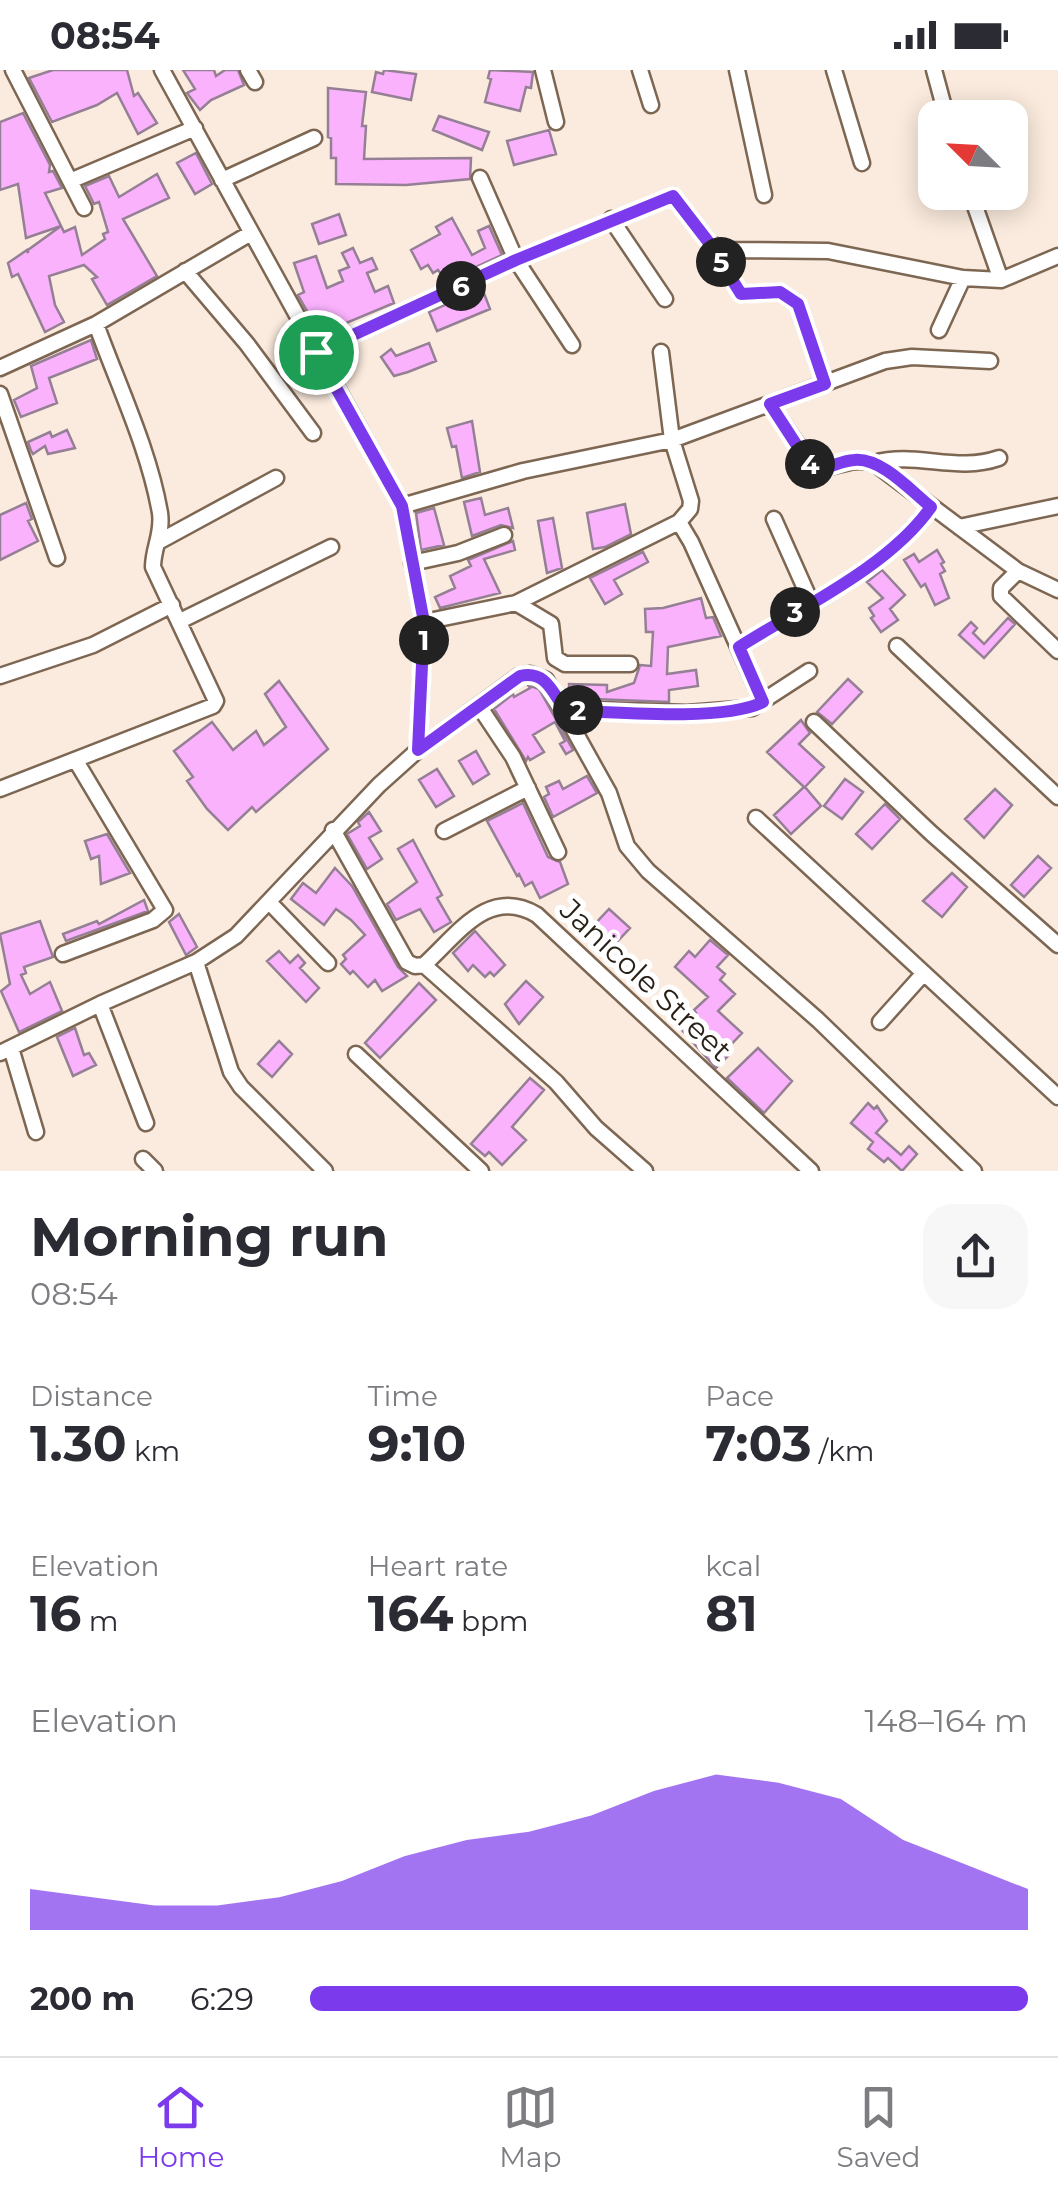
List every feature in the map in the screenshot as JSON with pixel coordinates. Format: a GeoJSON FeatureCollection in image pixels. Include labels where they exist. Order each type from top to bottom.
{"type":"FeatureCollection","features":[{"type":"Feature","properties":{"kind":"street"},"geometry":{"type":"LineString","coordinates":[[12,70],[84,208]]}},
{"type":"Feature","properties":{"kind":"street"},"geometry":{"type":"LineString","coordinates":[[162,70],[402,506],[424,622],[418,750]]}},
{"type":"Feature","properties":{"kind":"street"},"geometry":{"type":"LineString","coordinates":[[543,70],[556,122]]}},
{"type":"Feature","properties":{"kind":"street"},"geometry":{"type":"LineString","coordinates":[[640,70],[652,105]]}},
{"type":"Feature","properties":{"kind":"street"},"geometry":{"type":"LineString","coordinates":[[737,70],[764,195]]}},
{"type":"Feature","properties":{"kind":"street"},"geometry":{"type":"LineString","coordinates":[[834,70],[862,163]]}},
{"type":"Feature","properties":{"kind":"street"},"geometry":{"type":"LineString","coordinates":[[934,70],[942,100]]}},
{"type":"Feature","properties":{"kind":"street"},"geometry":{"type":"LineString","coordinates":[[70,181],[195,128]]}},
{"type":"Feature","properties":{"kind":"street"},"geometry":{"type":"LineString","coordinates":[[222,180],[314,138]]}},
{"type":"Feature","properties":{"kind":"street"},"geometry":{"type":"LineString","coordinates":[[480,178],[516,260],[572,345]]}},
{"type":"Feature","properties":{"kind":"street"},"geometry":{"type":"LineString","coordinates":[[316,352],[516,260],[673,196],[710,244],[741,294],[780,292],[798,304],[825,384]]}},
{"type":"Feature","properties":{"kind":"street"},"geometry":{"type":"LineString","coordinates":[[977,210],[1002,280]]}},
{"type":"Feature","properties":{"kind":"street"},"geometry":{"type":"LineString","coordinates":[[611,219],[665,298]]}},
{"type":"Feature","properties":{"kind":"street"},"geometry":{"type":"LineString","coordinates":[[0,368],[96,324],[251,233]]}},
{"type":"Feature","properties":{"kind":"street"},"geometry":{"type":"LineString","coordinates":[[710,244],[726,250],[828,251],[963,278],[1002,280],[1058,256]]}},
{"type":"Feature","properties":{"kind":"street"},"geometry":{"type":"LineString","coordinates":[[186,272],[247,344],[313,433]]}},
{"type":"Feature","properties":{"kind":"street"},"geometry":{"type":"LineString","coordinates":[[939,330],[963,278]]}},
{"type":"Feature","properties":{"kind":"street"},"geometry":{"type":"LineString","coordinates":[[0,789],[216,702],[153,567],[160,540],[160,514],[96,324]]}},
{"type":"Feature","properties":{"kind":"street"},"geometry":{"type":"LineString","coordinates":[[424,622],[516,603],[678,522],[692,506],[672,440],[661,352]]}},
{"type":"Feature","properties":{"kind":"street"},"geometry":{"type":"LineString","coordinates":[[402,506],[524,471],[672,440],[885,361],[912,357],[990,362]]}},
{"type":"Feature","properties":{"kind":"street"},"geometry":{"type":"LineString","coordinates":[[0,394],[57,558]]}},
{"type":"Feature","properties":{"kind":"street"},"geometry":{"type":"LineString","coordinates":[[770,404],[813,468],[860,459],[874,463],[1018,571],[1058,590]]}},
{"type":"Feature","properties":{"kind":"street"},"geometry":{"type":"LineString","coordinates":[[874,463],[890,458],[982,464],[999,458]]}},
{"type":"Feature","properties":{"kind":"street"},"geometry":{"type":"LineString","coordinates":[[160,540],[276,478]]}},
{"type":"Feature","properties":{"kind":"street"},"geometry":{"type":"LineString","coordinates":[[959,527],[1058,506]]}},
{"type":"Feature","properties":{"kind":"street"},"geometry":{"type":"LineString","coordinates":[[739,647],[880,556],[921,521],[931,507]]}},
{"type":"Feature","properties":{"kind":"street"},"geometry":{"type":"LineString","coordinates":[[774,519],[811,602]]}},
{"type":"Feature","properties":{"kind":"street"},"geometry":{"type":"LineString","coordinates":[[678,522],[691,542],[763,702]]}},
{"type":"Feature","properties":{"kind":"street"},"geometry":{"type":"LineString","coordinates":[[412,563],[458,553],[504,535]]}},
{"type":"Feature","properties":{"kind":"street"},"geometry":{"type":"LineString","coordinates":[[180,621],[331,547]]}},
{"type":"Feature","properties":{"kind":"street"},"geometry":{"type":"LineString","coordinates":[[1018,571],[1001,588],[1002,596],[1058,651]]}},
{"type":"Feature","properties":{"kind":"street"},"geometry":{"type":"LineString","coordinates":[[516,603],[551,624],[555,658],[565,664],[630,664]]}},
{"type":"Feature","properties":{"kind":"street"},"geometry":{"type":"LineString","coordinates":[[0,676],[93,645],[172,605]]}},
{"type":"Feature","properties":{"kind":"street"},"geometry":{"type":"LineString","coordinates":[[897,646],[1058,797]]}},
{"type":"Feature","properties":{"kind":"street"},"geometry":{"type":"LineString","coordinates":[[565,710],[687,713],[752,708],[809,671]]}},
{"type":"Feature","properties":{"kind":"street"},"geometry":{"type":"LineString","coordinates":[[36,1132],[6,1050],[196,962],[236,936],[270,904],[333,830],[418,750],[520,676],[530,674],[546,680],[565,710],[609,793],[627,846],[648,871],[818,1020],[974,1171]]}},
{"type":"Feature","properties":{"kind":"street"},"geometry":{"type":"LineString","coordinates":[[479,706],[514,756],[558,852]]}},
{"type":"Feature","properties":{"kind":"street"},"geometry":{"type":"LineString","coordinates":[[814,722],[931,834],[1058,945]]}},
{"type":"Feature","properties":{"kind":"street"},"geometry":{"type":"LineString","coordinates":[[63,954],[153,920],[166,910],[76,760]]}},
{"type":"Feature","properties":{"kind":"street"},"geometry":{"type":"LineString","coordinates":[[444,831],[528,788]]}},
{"type":"Feature","properties":{"kind":"street"},"geometry":{"type":"LineString","coordinates":[[756,818],[1058,1097]]}},
{"type":"Feature","properties":{"kind":"street"},"geometry":{"type":"LineString","coordinates":[[333,830],[407,962],[415,966],[424,964],[556,1082],[596,1128],[645,1171]]}},
{"type":"Feature","properties":{"kind":"street"},"geometry":{"type":"LineString","coordinates":[[270,904],[328,964]]}},
{"type":"Feature","properties":{"kind":"street","name":"Janicole Street"},"geometry":{"type":"LineString","coordinates":[[424,964],[483,911],[520,905],[551,928],[811,1171]]}},
{"type":"Feature","properties":{"kind":"street"},"geometry":{"type":"LineString","coordinates":[[196,962],[231,1072],[241,1087],[325,1171]]}},
{"type":"Feature","properties":{"kind":"street"},"geometry":{"type":"LineString","coordinates":[[880,1022],[924,973]]}},
{"type":"Feature","properties":{"kind":"street"},"geometry":{"type":"LineString","coordinates":[[100,1004],[146,1123]]}},
{"type":"Feature","properties":{"kind":"street"},"geometry":{"type":"LineString","coordinates":[[356,1054],[481,1171]]}},
{"type":"Feature","properties":{"kind":"street"},"geometry":{"type":"LineString","coordinates":[[144,1159],[156,1171]]}},
{"type":"Feature","properties":{"kind":"building"},"geometry":{"type":"Polygon","coordinates":[[[53,70],[127,70],[134,96],[138,93],[157,123],[138,134],[117,93],[52,122],[29,78],[53,70]]]}},
{"type":"Feature","properties":{"kind":"building"},"geometry":{"type":"Polygon","coordinates":[[[183,70],[214,70],[216,76],[225,70],[238,70],[244,85],[211,100],[200,110],[187,93],[195,89],[183,70]]]}},
{"type":"Feature","properties":{"kind":"building"},"geometry":{"type":"Polygon","coordinates":[[[384,70],[416,74],[411,100],[372,92],[376,72],[383,74],[384,70]]]}},
{"type":"Feature","properties":{"kind":"building"},"geometry":{"type":"Polygon","coordinates":[[[490,70],[533,72],[531,88],[526,87],[520,111],[485,102],[490,70]]]}},
{"type":"Feature","properties":{"kind":"building"},"geometry":{"type":"Polygon","coordinates":[[[328,88],[366,92],[364,159],[471,158],[470,179],[406,185],[336,184],[336,158],[331,158],[328,137],[328,88]]]}},
{"type":"Feature","properties":{"kind":"building"},"geometry":{"type":"Polygon","coordinates":[[[23,113],[50,165],[49,172],[53,171],[62,188],[45,193],[64,232],[75,227],[82,255],[105,239],[103,234],[108,232],[99,202],[94,204],[85,186],[109,176],[119,197],[157,174],[169,198],[123,219],[157,276],[107,305],[92,279],[97,277],[84,265],[49,276],[55,305],[64,322],[45,332],[18,274],[12,277],[8,263],[27,250],[28,253],[61,226],[26,238],[18,184],[0,190],[0,122],[23,113]]]}},
{"type":"Feature","properties":{"kind":"building"},"geometry":{"type":"Polygon","coordinates":[[[439,116],[489,132],[482,150],[433,130],[439,116]]]}},
{"type":"Feature","properties":{"kind":"building"},"geometry":{"type":"Polygon","coordinates":[[[549,130],[556,154],[514,165],[507,141],[549,130]]]}},
{"type":"Feature","properties":{"kind":"building"},"geometry":{"type":"Polygon","coordinates":[[[196,153],[212,184],[195,194],[177,163],[196,153]]]}},
{"type":"Feature","properties":{"kind":"building"},"geometry":{"type":"Polygon","coordinates":[[[339,214],[346,235],[319,244],[312,224],[339,214]]]}},
{"type":"Feature","properties":{"kind":"building"},"geometry":{"type":"Polygon","coordinates":[[[452,218],[472,255],[485,248],[478,231],[489,226],[502,255],[461,274],[456,265],[441,274],[438,270],[433,273],[428,265],[421,269],[411,250],[440,234],[436,227],[452,218]]]}},
{"type":"Feature","properties":{"kind":"building"},"geometry":{"type":"Polygon","coordinates":[[[353,248],[360,263],[372,258],[377,269],[367,273],[375,292],[388,286],[394,303],[320,334],[298,295],[304,292],[294,263],[316,256],[327,288],[343,281],[339,271],[349,267],[342,253],[353,248]]]}},
{"type":"Feature","properties":{"kind":"building"},"geometry":{"type":"Polygon","coordinates":[[[482,288],[490,309],[437,331],[429,312],[482,288]]]}},
{"type":"Feature","properties":{"kind":"building"},"geometry":{"type":"Polygon","coordinates":[[[91,340],[97,359],[49,378],[57,403],[21,417],[14,400],[37,388],[31,366],[91,340]]]}},
{"type":"Feature","properties":{"kind":"building"},"geometry":{"type":"Polygon","coordinates":[[[429,343],[436,361],[408,372],[394,376],[381,357],[391,349],[396,356],[429,343]]]}},
{"type":"Feature","properties":{"kind":"building"},"geometry":{"type":"Polygon","coordinates":[[[472,421],[480,472],[462,478],[456,446],[452,447],[447,428],[472,421]]]}},
{"type":"Feature","properties":{"kind":"building"},"geometry":{"type":"Polygon","coordinates":[[[67,430],[75,448],[48,454],[45,446],[33,454],[31,451],[28,442],[50,432],[52,437],[67,430]]]}},
{"type":"Feature","properties":{"kind":"building"},"geometry":{"type":"Polygon","coordinates":[[[481,498],[485,515],[508,508],[513,528],[501,525],[472,536],[464,502],[481,498]]]}},
{"type":"Feature","properties":{"kind":"building"},"geometry":{"type":"Polygon","coordinates":[[[26,503],[32,519],[28,521],[38,541],[0,560],[0,515],[26,503]]]}},
{"type":"Feature","properties":{"kind":"building"},"geometry":{"type":"Polygon","coordinates":[[[625,504],[631,534],[593,549],[587,513],[625,504]]]}},
{"type":"Feature","properties":{"kind":"building"},"geometry":{"type":"Polygon","coordinates":[[[434,508],[444,545],[421,550],[416,513],[434,508]]]}},
{"type":"Feature","properties":{"kind":"building"},"geometry":{"type":"Polygon","coordinates":[[[553,518],[562,568],[547,573],[538,521],[553,518]]]}},
{"type":"Feature","properties":{"kind":"building"},"geometry":{"type":"Polygon","coordinates":[[[513,541],[515,550],[484,559],[500,593],[440,608],[435,597],[455,588],[450,576],[471,566],[468,560],[513,541]]]}},
{"type":"Feature","properties":{"kind":"building"},"geometry":{"type":"Polygon","coordinates":[[[937,550],[944,562],[941,564],[945,571],[940,574],[949,598],[935,605],[925,584],[921,587],[904,560],[914,554],[919,562],[937,550]]]}},
{"type":"Feature","properties":{"kind":"building"},"geometry":{"type":"Polygon","coordinates":[[[643,552],[648,562],[614,580],[622,594],[605,604],[590,578],[643,552]]]}},
{"type":"Feature","properties":{"kind":"building"},"geometry":{"type":"Polygon","coordinates":[[[882,570],[905,595],[890,609],[898,620],[881,632],[869,608],[883,598],[867,582],[882,570]]]}},
{"type":"Feature","properties":{"kind":"building"},"geometry":{"type":"Polygon","coordinates":[[[701,598],[706,618],[713,617],[721,636],[668,647],[667,674],[696,670],[698,686],[669,690],[669,702],[569,698],[569,684],[607,685],[607,692],[634,683],[640,665],[651,666],[653,632],[646,632],[645,609],[701,598]]]}},
{"type":"Feature","properties":{"kind":"building"},"geometry":{"type":"Polygon","coordinates":[[[1008,618],[1015,624],[984,658],[959,635],[971,622],[977,628],[973,633],[984,644],[1008,618]]]}},
{"type":"Feature","properties":{"kind":"building"},"geometry":{"type":"Polygon","coordinates":[[[848,679],[862,692],[832,724],[817,712],[848,679]]]}},
{"type":"Feature","properties":{"kind":"building"},"geometry":{"type":"Polygon","coordinates":[[[279,681],[328,749],[256,812],[252,807],[228,830],[187,781],[193,777],[174,751],[212,722],[233,750],[256,731],[264,745],[286,727],[265,694],[279,681]]]}},
{"type":"Feature","properties":{"kind":"building"},"geometry":{"type":"Polygon","coordinates":[[[528,685],[539,689],[573,750],[566,754],[560,744],[565,741],[555,722],[533,735],[544,752],[526,761],[494,709],[513,694],[514,697],[530,688],[528,685]]]}},
{"type":"Feature","properties":{"kind":"building"},"geometry":{"type":"Polygon","coordinates":[[[801,720],[810,733],[799,744],[824,767],[805,787],[821,806],[791,834],[774,815],[804,787],[767,752],[801,720]]]}},
{"type":"Feature","properties":{"kind":"building"},"geometry":{"type":"Polygon","coordinates":[[[476,751],[489,774],[473,784],[459,761],[476,751]]]}},
{"type":"Feature","properties":{"kind":"building"},"geometry":{"type":"Polygon","coordinates":[[[437,769],[454,796],[436,807],[419,780],[437,769]]]}},
{"type":"Feature","properties":{"kind":"building"},"geometry":{"type":"Polygon","coordinates":[[[587,776],[597,793],[553,817],[544,797],[549,794],[546,787],[559,781],[563,789],[587,776]]]}},
{"type":"Feature","properties":{"kind":"building"},"geometry":{"type":"Polygon","coordinates":[[[845,779],[863,792],[842,819],[824,806],[845,779]]]}},
{"type":"Feature","properties":{"kind":"building"},"geometry":{"type":"Polygon","coordinates":[[[995,789],[1012,805],[984,838],[965,819],[995,789]]]}},
{"type":"Feature","properties":{"kind":"building"},"geometry":{"type":"Polygon","coordinates":[[[523,803],[548,857],[560,862],[568,884],[540,898],[532,882],[525,886],[517,876],[487,821],[523,803]]]}},
{"type":"Feature","properties":{"kind":"building"},"geometry":{"type":"Polygon","coordinates":[[[885,804],[900,819],[872,849],[856,834],[885,804]]]}},
{"type":"Feature","properties":{"kind":"building"},"geometry":{"type":"Polygon","coordinates":[[[369,812],[381,831],[369,838],[382,859],[367,869],[347,834],[360,826],[358,822],[369,812]]]}},
{"type":"Feature","properties":{"kind":"building"},"geometry":{"type":"Polygon","coordinates":[[[107,834],[130,873],[101,884],[99,856],[91,859],[85,841],[107,834]]]}},
{"type":"Feature","properties":{"kind":"building"},"geometry":{"type":"Polygon","coordinates":[[[413,840],[442,895],[437,898],[451,922],[434,932],[420,909],[396,920],[387,904],[417,882],[398,849],[413,840]]]}},
{"type":"Feature","properties":{"kind":"building"},"geometry":{"type":"Polygon","coordinates":[[[1038,856],[1051,868],[1024,897],[1011,885],[1038,856]]]}},
{"type":"Feature","properties":{"kind":"building"},"geometry":{"type":"Polygon","coordinates":[[[335,868],[352,886],[407,976],[382,991],[375,980],[368,987],[341,964],[346,959],[343,955],[365,935],[351,920],[336,909],[324,925],[291,899],[303,883],[316,893],[335,868]]]}},
{"type":"Feature","properties":{"kind":"building"},"geometry":{"type":"Polygon","coordinates":[[[952,873],[967,887],[942,917],[923,901],[952,873]]]}},
{"type":"Feature","properties":{"kind":"building"},"geometry":{"type":"Polygon","coordinates":[[[144,900],[148,911],[66,941],[63,934],[97,921],[99,924],[144,900]]]}},
{"type":"Feature","properties":{"kind":"building"},"geometry":{"type":"Polygon","coordinates":[[[609,909],[630,928],[614,945],[598,937],[602,933],[594,925],[609,909]]]}},
{"type":"Feature","properties":{"kind":"building"},"geometry":{"type":"Polygon","coordinates":[[[179,914],[197,947],[186,955],[169,922],[179,914]]]}},
{"type":"Feature","properties":{"kind":"building"},"geometry":{"type":"Polygon","coordinates":[[[40,921],[53,957],[24,967],[26,973],[21,975],[30,994],[50,982],[62,1011],[19,1032],[1,991],[10,984],[0,934],[40,921]]]}},
{"type":"Feature","properties":{"kind":"building"},"geometry":{"type":"Polygon","coordinates":[[[475,931],[505,965],[494,976],[490,972],[485,977],[473,965],[468,971],[453,953],[475,931]]]}},
{"type":"Feature","properties":{"kind":"building"},"geometry":{"type":"Polygon","coordinates":[[[710,940],[728,955],[717,967],[725,974],[720,980],[735,994],[718,1011],[742,1033],[716,1068],[679,1027],[708,997],[675,967],[689,951],[695,957],[710,940]]]}},
{"type":"Feature","properties":{"kind":"building"},"geometry":{"type":"Polygon","coordinates":[[[279,951],[290,963],[298,955],[305,963],[300,968],[319,988],[306,1002],[267,961],[279,951]]]}},
{"type":"Feature","properties":{"kind":"building"},"geometry":{"type":"Polygon","coordinates":[[[526,981],[543,997],[519,1024],[505,1004],[526,981]]]}},
{"type":"Feature","properties":{"kind":"building"},"geometry":{"type":"Polygon","coordinates":[[[419,983],[436,1000],[380,1058],[365,1043],[419,983]]]}},
{"type":"Feature","properties":{"kind":"building"},"geometry":{"type":"Polygon","coordinates":[[[75,1028],[84,1055],[89,1053],[96,1065],[73,1076],[57,1037],[75,1028]]]}},
{"type":"Feature","properties":{"kind":"building"},"geometry":{"type":"Polygon","coordinates":[[[279,1041],[292,1054],[272,1077],[258,1064],[279,1041]]]}},
{"type":"Feature","properties":{"kind":"building"},"geometry":{"type":"Polygon","coordinates":[[[758,1048],[792,1081],[764,1113],[727,1078],[758,1048]]]}},
{"type":"Feature","properties":{"kind":"building"},"geometry":{"type":"Polygon","coordinates":[[[530,1078],[544,1090],[512,1127],[526,1140],[502,1165],[489,1152],[485,1156],[471,1144],[530,1078]]]}},
{"type":"Feature","properties":{"kind":"building"},"geometry":{"type":"Polygon","coordinates":[[[868,1103],[874,1109],[877,1106],[887,1121],[876,1133],[901,1155],[909,1146],[917,1154],[902,1171],[888,1158],[884,1162],[868,1149],[873,1142],[851,1123],[868,1103]]]}},
{"type":"Feature","properties":{"kind":"route"},"geometry":{"type":"LineString","coordinates":[[673,196],[710,244],[741,294],[780,292],[798,304],[825,384],[770,404],[807,461],[813,468],[823,469],[848,460],[874,463],[931,507],[921,521],[850,578],[739,647],[763,702],[752,708],[687,713],[565,710],[546,680],[530,674],[520,676],[418,750],[424,622],[402,506],[316,352],[516,260],[673,196]]}}]}
